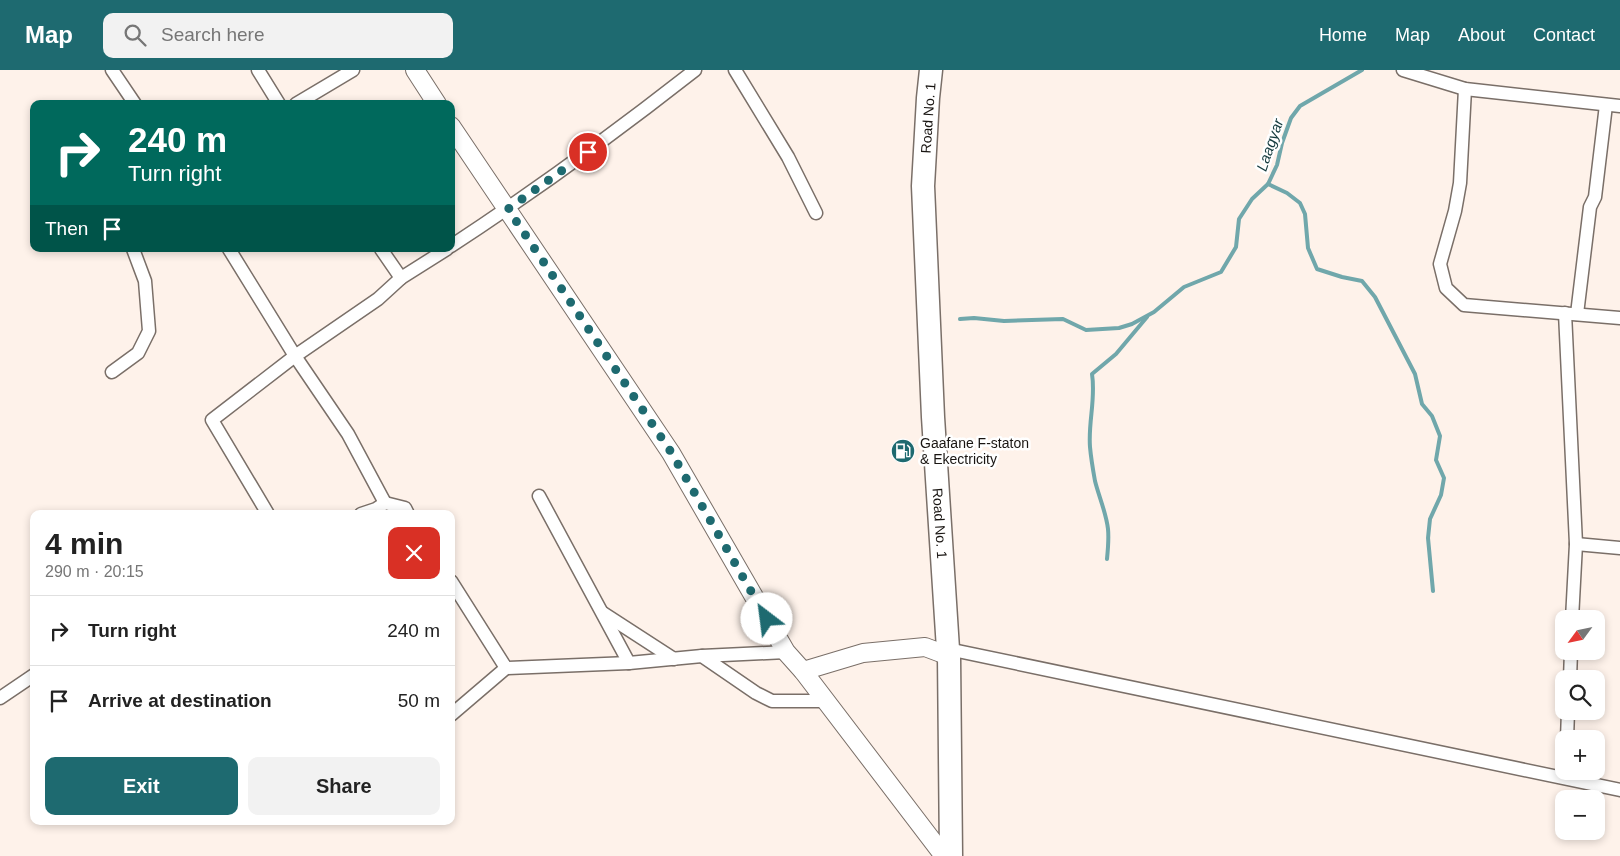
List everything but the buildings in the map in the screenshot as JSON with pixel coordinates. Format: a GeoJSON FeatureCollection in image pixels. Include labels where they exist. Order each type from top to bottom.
{"type":"FeatureCollection","features":[{"type":"Feature","properties":{"kind":"highway","name":"Road No. 1"},"geometry":{"type":"LineString","coordinates":[[931,70],[924,186],[934,426],[948,653],[951,856]]}},
{"type":"Feature","properties":{"kind":"main road"},"geometry":{"type":"LineString","coordinates":[[415,70],[434,100]]}},
{"type":"Feature","properties":{"kind":"main road"},"geometry":{"type":"LineString","coordinates":[[455,132],[671,452],[786,652],[803,671],[944,856]]}},
{"type":"Feature","properties":{"kind":"main road"},"geometry":{"type":"LineString","coordinates":[[803,671],[863,652],[925,647],[948,653]]}},
{"type":"Feature","properties":{"kind":"street"},"geometry":{"type":"LineString","coordinates":[[112,70],[132,100]]}},
{"type":"Feature","properties":{"kind":"street"},"geometry":{"type":"LineString","coordinates":[[258,70],[277,100]]}},
{"type":"Feature","properties":{"kind":"street"},"geometry":{"type":"LineString","coordinates":[[303,100],[353,70]]}},
{"type":"Feature","properties":{"kind":"street"},"geometry":{"type":"LineString","coordinates":[[455,243],[508,209],[619,130],[695,70]]}},
{"type":"Feature","properties":{"kind":"street"},"geometry":{"type":"LineString","coordinates":[[734,70],[788,157],[816,213]]}},
{"type":"Feature","properties":{"kind":"street"},"geometry":{"type":"LineString","coordinates":[[1406,70],[1465,89],[1620,106]]}},
{"type":"Feature","properties":{"kind":"street"},"geometry":{"type":"LineString","coordinates":[[1465,89],[1460,183],[1455,212],[1440,264],[1446,288],[1464,305],[1620,318]]}},
{"type":"Feature","properties":{"kind":"street"},"geometry":{"type":"LineString","coordinates":[[1572,610],[1576,544],[1571,314],[1590,207],[1595,197],[1606,105]]}},
{"type":"Feature","properties":{"kind":"street"},"geometry":{"type":"LineString","coordinates":[[112,372],[138,353],[149,331],[144,281],[134,252]]}},
{"type":"Feature","properties":{"kind":"street"},"geometry":{"type":"LineString","coordinates":[[231,252],[295,356],[348,434],[385,503]]}},
{"type":"Feature","properties":{"kind":"street"},"geometry":{"type":"LineString","coordinates":[[382,252],[401,278]]}},
{"type":"Feature","properties":{"kind":"street"},"geometry":{"type":"LineString","coordinates":[[266,510],[212,420],[295,356],[378,299],[401,278],[442,252]]}},
{"type":"Feature","properties":{"kind":"street"},"geometry":{"type":"LineString","coordinates":[[539,496],[630,663]]}},
{"type":"Feature","properties":{"kind":"street"},"geometry":{"type":"LineString","coordinates":[[373,510],[385,503],[405,508],[406,510]]}},
{"type":"Feature","properties":{"kind":"street"},"geometry":{"type":"LineString","coordinates":[[1576,544],[1620,548]]}},
{"type":"Feature","properties":{"kind":"street"},"geometry":{"type":"LineString","coordinates":[[455,587],[506,668]]}},
{"type":"Feature","properties":{"kind":"street"},"geometry":{"type":"LineString","coordinates":[[602,612],[674,659]]}},
{"type":"Feature","properties":{"kind":"street"},"geometry":{"type":"LineString","coordinates":[[455,712],[506,668],[630,663],[702,656],[786,652]]}},
{"type":"Feature","properties":{"kind":"street"},"geometry":{"type":"LineString","coordinates":[[948,653],[1555,773]]}},
{"type":"Feature","properties":{"kind":"street"},"geometry":{"type":"LineString","coordinates":[[702,656],[772,701],[825,701]]}},
{"type":"Feature","properties":{"kind":"street"},"geometry":{"type":"LineString","coordinates":[[0,698],[30,678]]}},
{"type":"Feature","properties":{"kind":"street"},"geometry":{"type":"LineString","coordinates":[[1583,780],[1620,790]]}},
{"type":"Feature","properties":{"kind":"waterway","name":"Laagyar"},"geometry":{"type":"LineString","coordinates":[[960,319],[974,318],[1004,321],[1063,319],[1086,330],[1119,328],[1132,324],[1154,312],[1184,287],[1221,272],[1236,247],[1239,219],[1252,199],[1268,184],[1277,165],[1291,118],[1300,106],[1362,70]]}},
{"type":"Feature","properties":{"kind":"waterway"},"geometry":{"type":"LineString","coordinates":[[1268,184],[1287,193],[1300,203],[1305,214],[1308,248],[1317,269],[1362,281],[1375,297],[1415,374],[1422,404],[1432,416],[1440,436],[1436,460],[1444,478],[1441,495],[1430,519],[1428,538],[1433,591]]}},
{"type":"Feature","properties":{"kind":"waterway"},"geometry":{"type":"LineString","coordinates":[[1107,559],[1108,529],[1095,481],[1090,447],[1092,374],[1116,354],[1147,317]]}},
{"type":"Feature","properties":{"kind":"place","name":"Gaafane F-staton & Ekectricity"},"geometry":{"type":"Point","coordinates":[903,451]}},
{"type":"Feature","properties":{"kind":"route"},"geometry":{"type":"LineString","coordinates":[[588,152],[508,209],[671,452],[767,619]]}}]}
